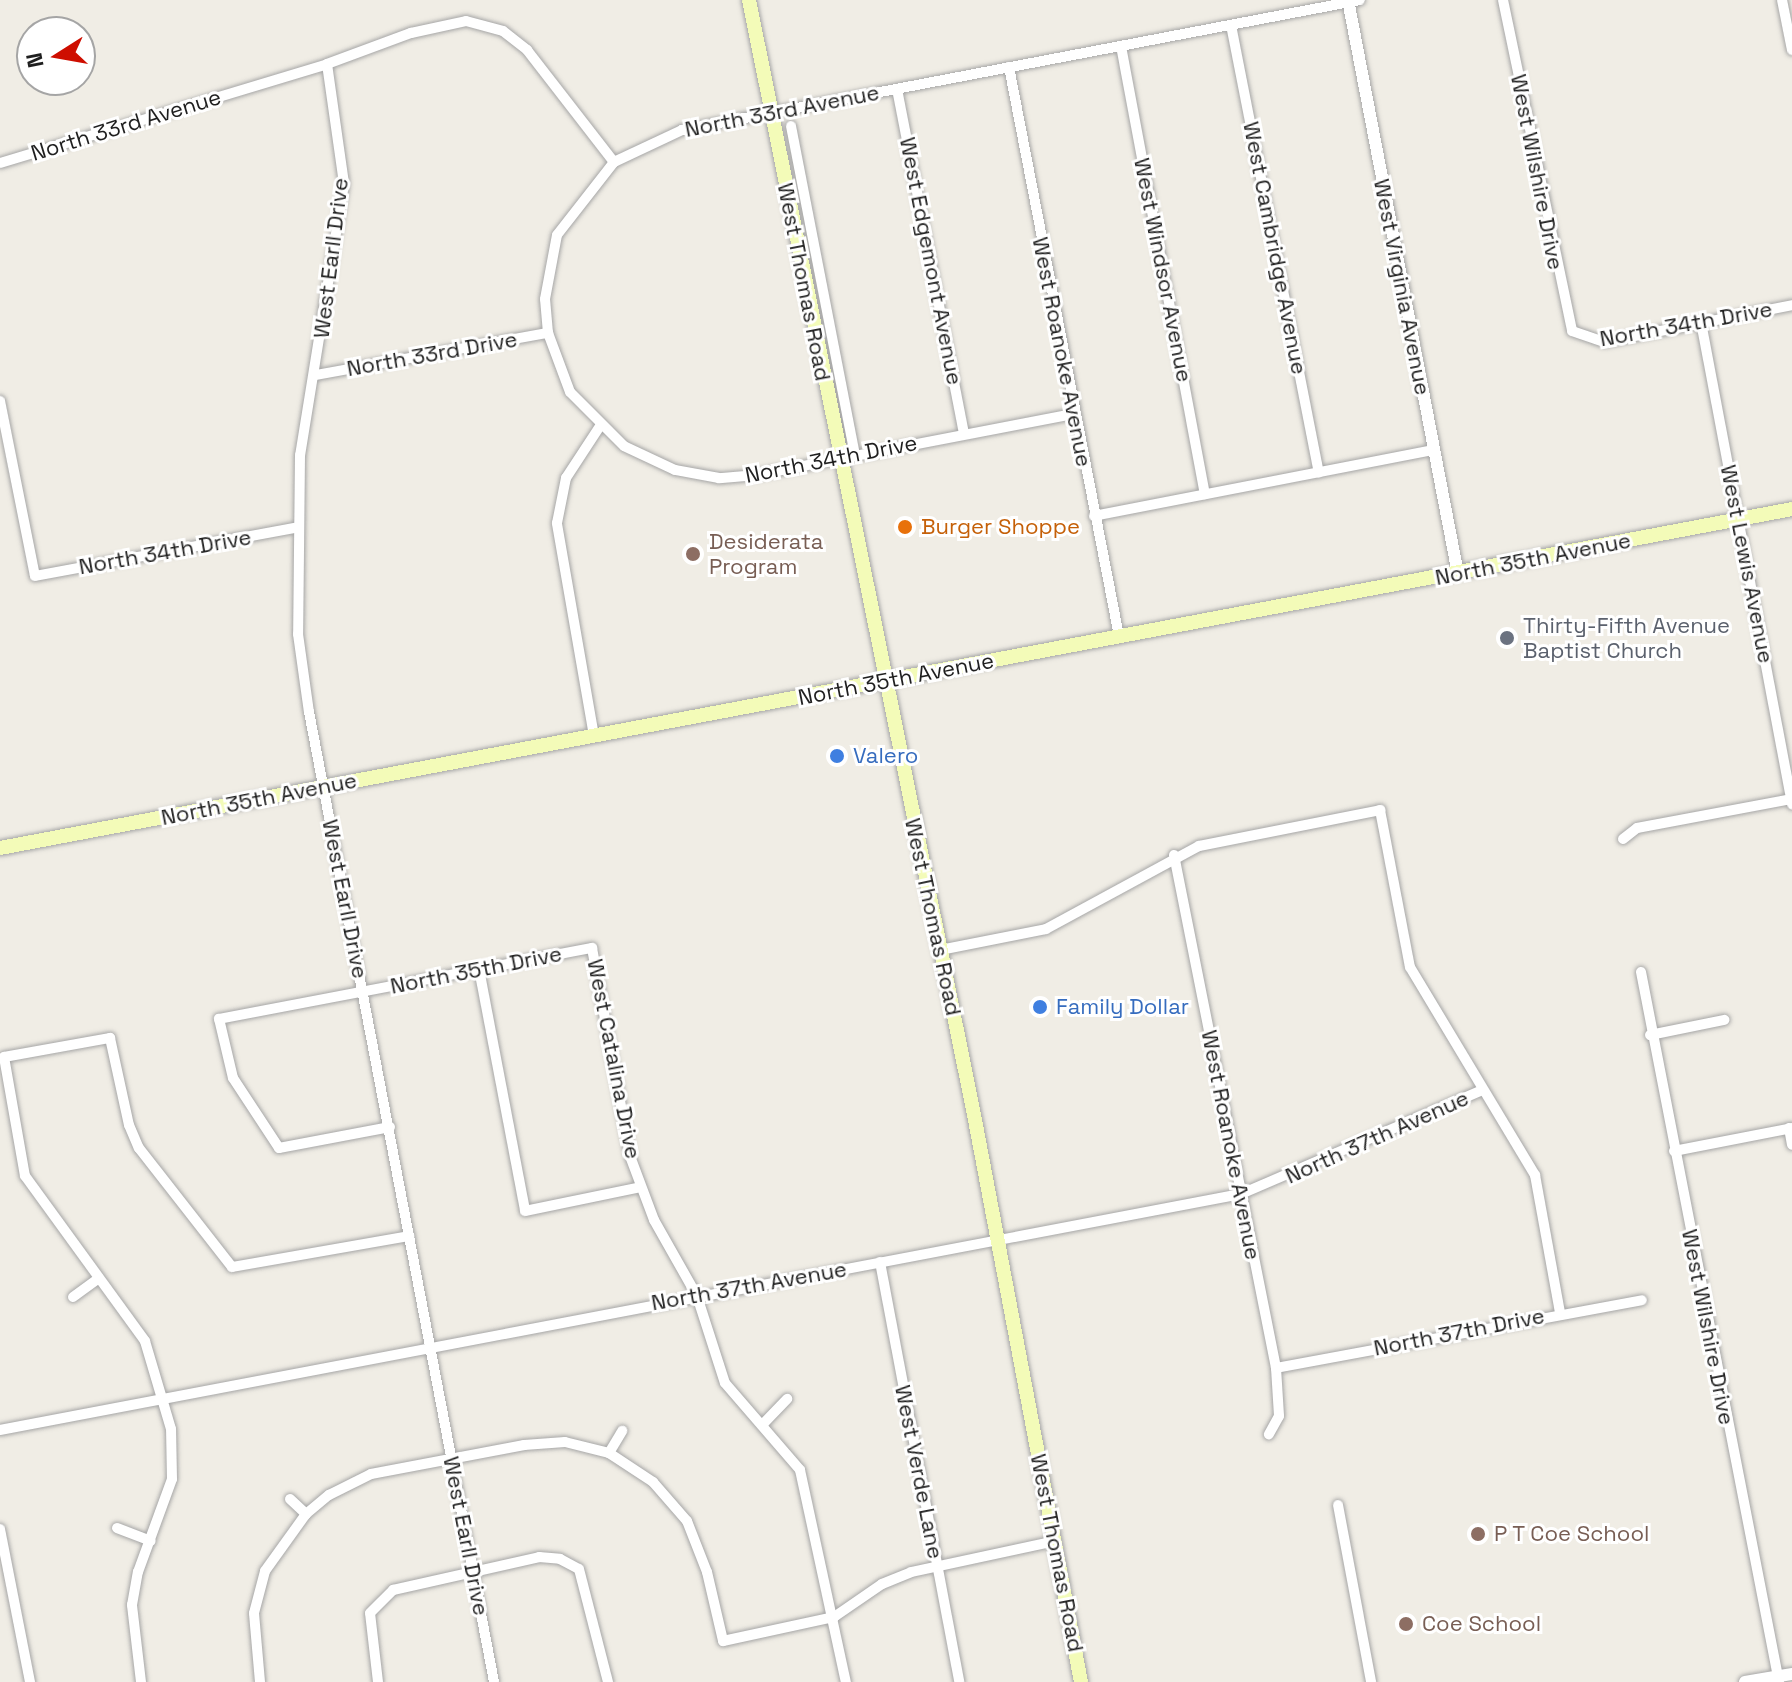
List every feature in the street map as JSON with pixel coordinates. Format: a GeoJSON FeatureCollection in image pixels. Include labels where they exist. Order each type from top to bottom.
{"type":"FeatureCollection","features":[{"type":"Feature","properties":{"kind":"main road","name":"West Thomas Road"},"geometry":{"type":"LineString","coordinates":[[749,0],[838,457],[998,1238],[1081,1682]]}},
{"type":"Feature","properties":{"kind":"main road","name":"North 35th Avenue"},"geometry":{"type":"LineString","coordinates":[[0,848],[1792,509]]}},
{"type":"Feature","properties":{"kind":"street","name":"West Wilshire Drive"},"geometry":{"type":"LineString","coordinates":[[1503,0],[1567,320],[1581,338]]}},
{"type":"Feature","properties":{"kind":"street"},"geometry":{"type":"LineString","coordinates":[[1782,0],[1792,50]]}},
{"type":"Feature","properties":{"kind":"street","name":"North 33rd Avenue"},"geometry":{"type":"LineString","coordinates":[[0,163],[327,64],[425,30],[466,21],[494,28],[527,50],[614,162],[682,130],[1352,1]]}},
{"type":"Feature","properties":{"kind":"street","name":"West Virginia Avenue"},"geometry":{"type":"LineString","coordinates":[[1352,1],[1458,574]]}},
{"type":"Feature","properties":{"kind":"street","name":"West Cambridge Avenue"},"geometry":{"type":"LineString","coordinates":[[1231,25],[1319,472]]}},
{"type":"Feature","properties":{"kind":"street","name":"West Windsor Avenue"},"geometry":{"type":"LineString","coordinates":[[1121,46],[1205,494]]}},
{"type":"Feature","properties":{"kind":"street","name":"West Earll Drive"},"geometry":{"type":"LineString","coordinates":[[327,64],[344,184],[316,375],[300,455],[295,528],[298,634],[324,787],[494,1682]]}},
{"type":"Feature","properties":{"kind":"street","name":"West Roanoke Avenue"},"geometry":{"type":"LineString","coordinates":[[1009,67],[1073,414],[1119,636]]}},
{"type":"Feature","properties":{"kind":"street","name":"West Edgemont Avenue"},"geometry":{"type":"LineString","coordinates":[[897,89],[964,434]]}},
{"type":"Feature","properties":{"kind":"street","name":"West Thomas Road"},"geometry":{"type":"LineString","coordinates":[[791,126],[855,454]]}},
{"type":"Feature","properties":{"kind":"street","name":"West Thomas Road"},"geometry":{"type":"LineString","coordinates":[[778,153],[796,150]]}},
{"type":"Feature","properties":{"kind":"street"},"geometry":{"type":"LineString","coordinates":[[594,736],[557,523],[566,478],[600,426],[570,392],[548,333],[545,299],[557,235],[614,162]]}},
{"type":"Feature","properties":{"kind":"street","name":"North 34th Drive"},"geometry":{"type":"LineString","coordinates":[[1581,338],[1604,342],[1792,305]]}},
{"type":"Feature","properties":{"kind":"street","name":"West Lewis Avenue"},"geometry":{"type":"LineString","coordinates":[[1701,322],[1792,801]]}},
{"type":"Feature","properties":{"kind":"street","name":"North 33rd Drive"},"geometry":{"type":"LineString","coordinates":[[316,375],[548,333]]}},
{"type":"Feature","properties":{"kind":"street","name":"North 34th Drive"},"geometry":{"type":"LineString","coordinates":[[0,401],[35,576],[295,528]]}},
{"type":"Feature","properties":{"kind":"street","name":"North 34th Drive"},"geometry":{"type":"LineString","coordinates":[[600,426],[624,446],[700,475],[740,477],[1073,414]]}},
{"type":"Feature","properties":{"kind":"street"},"geometry":{"type":"LineString","coordinates":[[1094,516],[1433,450]]}},
{"type":"Feature","properties":{"kind":"street"},"geometry":{"type":"LineString","coordinates":[[1623,839],[1637,828],[1792,801]]}},
{"type":"Feature","properties":{"kind":"street"},"geometry":{"type":"LineString","coordinates":[[940,950],[1046,929],[1174,855],[1380,810],[1410,967],[1482,1090],[1513,1131],[1535,1175],[1560,1313]]}},
{"type":"Feature","properties":{"kind":"street","name":"West Roanoke Avenue"},"geometry":{"type":"LineString","coordinates":[[1174,855],[1276,1368],[1279,1416],[1269,1434]]}},
{"type":"Feature","properties":{"kind":"street","name":"North 35th Drive"},"geometry":{"type":"LineString","coordinates":[[390,1127],[279,1148],[233,1078],[219,1019],[592,948]]}},
{"type":"Feature","properties":{"kind":"street","name":"West Catalina Drive"},"geometry":{"type":"LineString","coordinates":[[592,948],[630,1156],[670,1253],[697,1296],[725,1383],[800,1470],[846,1682]]}},
{"type":"Feature","properties":{"kind":"street"},"geometry":{"type":"LineString","coordinates":[[479,969],[525,1211],[641,1187]]}},
{"type":"Feature","properties":{"kind":"street","name":"West Wilshire Drive"},"geometry":{"type":"LineString","coordinates":[[1641,972],[1650,1035],[1779,1680]]}},
{"type":"Feature","properties":{"kind":"street"},"geometry":{"type":"LineString","coordinates":[[1650,1035],[1724,1020]]}},
{"type":"Feature","properties":{"kind":"street"},"geometry":{"type":"LineString","coordinates":[[141,1682],[132,1605],[138,1572],[172,1479],[171,1429],[149,1349],[25,1176],[4,1057],[110,1038],[129,1125],[139,1148],[232,1267],[409,1236]]}},
{"type":"Feature","properties":{"kind":"street","name":"North 37th Avenue"},"geometry":{"type":"LineString","coordinates":[[0,1430],[1241,1194],[1482,1090]]}},
{"type":"Feature","properties":{"kind":"street"},"geometry":{"type":"LineString","coordinates":[[1674,1151],[1791,1128],[1792,1145]]}},
{"type":"Feature","properties":{"kind":"street","name":"West Verde Lane"},"geometry":{"type":"LineString","coordinates":[[880,1262],[959,1682]]}},
{"type":"Feature","properties":{"kind":"street"},"geometry":{"type":"LineString","coordinates":[[73,1297],[98,1279]]}},
{"type":"Feature","properties":{"kind":"street","name":"North 37th Drive"},"geometry":{"type":"LineString","coordinates":[[1276,1368],[1642,1300]]}},
{"type":"Feature","properties":{"kind":"street"},"geometry":{"type":"LineString","coordinates":[[763,1424],[787,1399]]}},
{"type":"Feature","properties":{"kind":"street"},"geometry":{"type":"LineString","coordinates":[[609,1453],[622,1431]]}},
{"type":"Feature","properties":{"kind":"street"},"geometry":{"type":"LineString","coordinates":[[260,1682],[254,1613],[265,1571],[306,1514],[329,1495],[371,1474],[451,1459],[565,1442],[609,1453],[653,1482],[687,1521],[707,1572],[723,1641],[834,1617],[882,1584],[936,1565],[1055,1541]]}},
{"type":"Feature","properties":{"kind":"street"},"geometry":{"type":"LineString","coordinates":[[290,1499],[306,1514]]}},
{"type":"Feature","properties":{"kind":"street"},"geometry":{"type":"LineString","coordinates":[[1338,1505],[1371,1682]]}},
{"type":"Feature","properties":{"kind":"street"},"geometry":{"type":"LineString","coordinates":[[117,1528],[151,1541]]}},
{"type":"Feature","properties":{"kind":"street"},"geometry":{"type":"LineString","coordinates":[[0,1529],[30,1682]]}},
{"type":"Feature","properties":{"kind":"street"},"geometry":{"type":"LineString","coordinates":[[378,1682],[370,1613],[393,1590],[539,1557],[560,1559],[579,1569],[608,1682]]}},
{"type":"Feature","properties":{"kind":"street"},"geometry":{"type":"LineString","coordinates":[[1745,1682],[1779,1680],[1792,1674]]}},
{"type":"Feature","properties":{"kind":"place","name":"Burger Shoppe"},"geometry":{"type":"Point","coordinates":[905,527]}},
{"type":"Feature","properties":{"kind":"place","name":"Desiderata Program"},"geometry":{"type":"Point","coordinates":[693,554]}},
{"type":"Feature","properties":{"kind":"place","name":"Thirty-Fifth Avenue Baptist Church"},"geometry":{"type":"Point","coordinates":[1507,638]}},
{"type":"Feature","properties":{"kind":"place","name":"Valero"},"geometry":{"type":"Point","coordinates":[837,756]}},
{"type":"Feature","properties":{"kind":"place","name":"Family Dollar"},"geometry":{"type":"Point","coordinates":[1040,1007]}},
{"type":"Feature","properties":{"kind":"place","name":"P T Coe School"},"geometry":{"type":"Point","coordinates":[1478,1534]}},
{"type":"Feature","properties":{"kind":"place","name":"Coe School"},"geometry":{"type":"Point","coordinates":[1406,1624]}}]}
